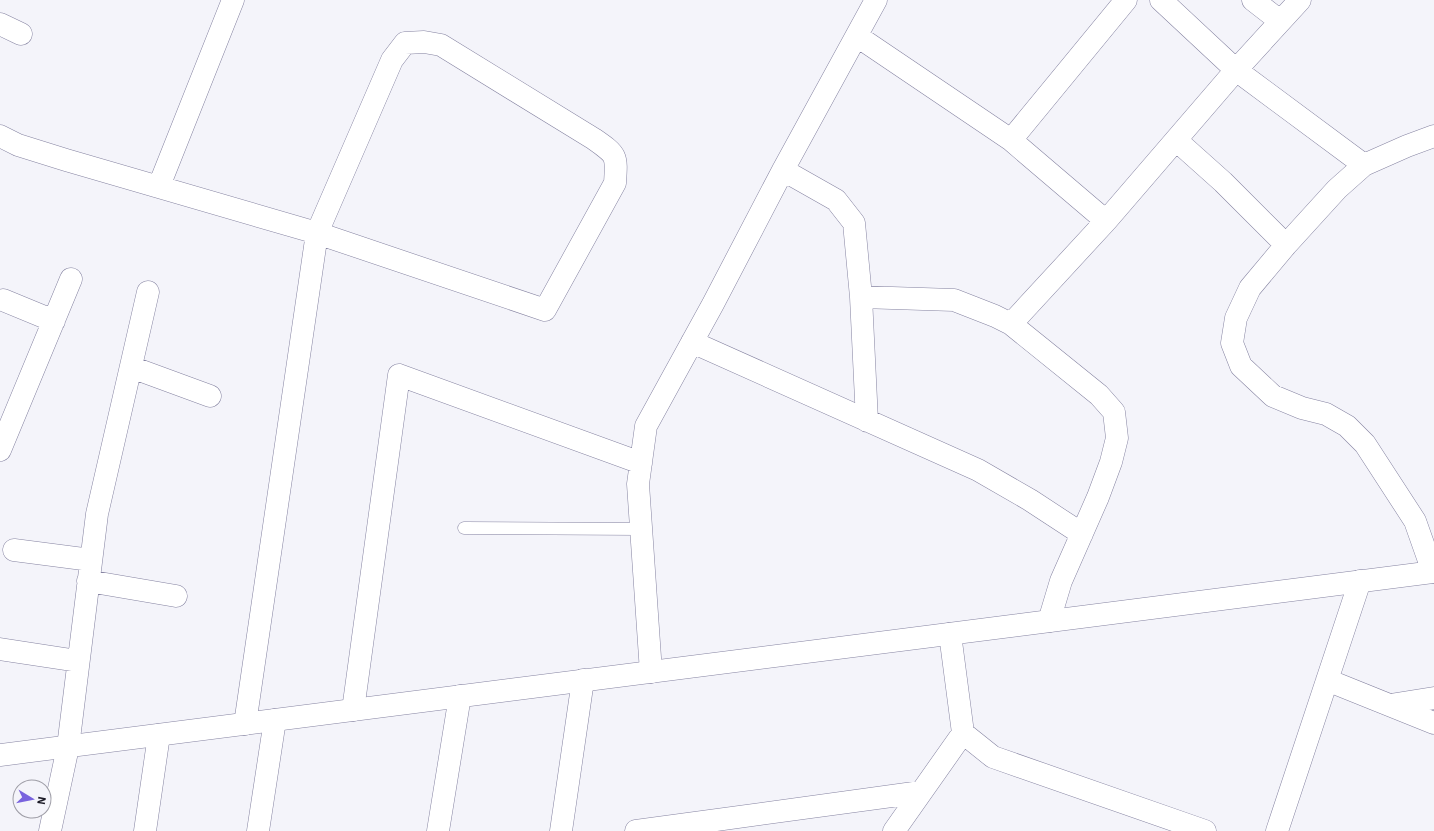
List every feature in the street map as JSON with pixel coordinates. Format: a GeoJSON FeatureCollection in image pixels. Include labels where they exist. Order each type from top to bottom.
{"type":"FeatureCollection","features":[{"type":"Feature","properties":{"kind":"street"},"geometry":{"type":"LineString","coordinates":[[159,186],[233,0]]}},
{"type":"Feature","properties":{"kind":"street"},"geometry":{"type":"LineString","coordinates":[[651,672],[638,484],[646,426],[876,0]]}},
{"type":"Feature","properties":{"kind":"street"},"geometry":{"type":"LineString","coordinates":[[1011,140],[1126,0]]}},
{"type":"Feature","properties":{"kind":"street"},"geometry":{"type":"LineString","coordinates":[[1161,0],[1236,70],[1364,165]]}},
{"type":"Feature","properties":{"kind":"street"},"geometry":{"type":"LineString","coordinates":[[1253,0],[1280,21]]}},
{"type":"Feature","properties":{"kind":"street"},"geometry":{"type":"LineString","coordinates":[[1011,324],[1106,220],[1236,70],[1300,0]]}},
{"type":"Feature","properties":{"kind":"street"},"geometry":{"type":"LineString","coordinates":[[0,24],[21,34]]}},
{"type":"Feature","properties":{"kind":"street"},"geometry":{"type":"LineString","coordinates":[[857,36],[1011,140],[1106,220]]}},
{"type":"Feature","properties":{"kind":"street"},"geometry":{"type":"LineString","coordinates":[[0,136],[18,145],[66,160],[317,233],[545,310],[615,183],[616,164],[612,152],[594,139],[441,45],[424,42],[405,43],[392,60],[317,233],[245,724]]}},
{"type":"Feature","properties":{"kind":"street"},"geometry":{"type":"LineString","coordinates":[[0,755],[1433,572],[1415,521],[1365,444],[1347,426],[1326,414],[1302,408],[1273,396],[1241,366],[1232,342],[1236,318],[1250,288],[1286,245],[1337,189],[1364,165],[1434,136]]}},
{"type":"Feature","properties":{"kind":"street"},"geometry":{"type":"LineString","coordinates":[[1176,140],[1223,182],[1286,245]]}},
{"type":"Feature","properties":{"kind":"street"},"geometry":{"type":"LineString","coordinates":[[783,170],[836,200],[854,223],[861,297],[867,421]]}},
{"type":"Feature","properties":{"kind":"street"},"geometry":{"type":"LineString","coordinates":[[0,450],[71,279]]}},
{"type":"Feature","properties":{"kind":"street"},"geometry":{"type":"LineString","coordinates":[[50,831],[68,746],[97,514],[148,292]]}},
{"type":"Feature","properties":{"kind":"street"},"geometry":{"type":"LineString","coordinates":[[861,297],[954,300],[995,316],[1011,324],[1099,396],[1114,412],[1117,438],[1111,462],[1098,497],[1061,581],[1049,621]]}},
{"type":"Feature","properties":{"kind":"street"},"geometry":{"type":"LineString","coordinates":[[3,300],[54,320]]}},
{"type":"Feature","properties":{"kind":"street"},"geometry":{"type":"LineString","coordinates":[[692,342],[978,470],[1030,500],[1082,534]]}},
{"type":"Feature","properties":{"kind":"street"},"geometry":{"type":"LineString","coordinates":[[131,367],[210,396]]}},
{"type":"Feature","properties":{"kind":"street"},"geometry":{"type":"LineString","coordinates":[[353,710],[399,375],[641,463]]}},
{"type":"Feature","properties":{"kind":"street"},"geometry":{"type":"LineString","coordinates":[[14,550],[90,570],[176,596]]}},
{"type":"Feature","properties":{"kind":"street"},"geometry":{"type":"LineString","coordinates":[[1277,831],[1360,581]]}},
{"type":"Feature","properties":{"kind":"street"},"geometry":{"type":"LineString","coordinates":[[894,831],[963,733],[950,634]]}},
{"type":"Feature","properties":{"kind":"street"},"geometry":{"type":"LineString","coordinates":[[0,649],[78,661]]}},
{"type":"Feature","properties":{"kind":"street"},"geometry":{"type":"LineString","coordinates":[[561,831],[583,680]]}},
{"type":"Feature","properties":{"kind":"street"},"geometry":{"type":"LineString","coordinates":[[1327,680],[1434,723]]}},
{"type":"Feature","properties":{"kind":"street"},"geometry":{"type":"LineString","coordinates":[[438,831],[460,696]]}},
{"type":"Feature","properties":{"kind":"street"},"geometry":{"type":"LineString","coordinates":[[1390,705],[1434,698]]}},
{"type":"Feature","properties":{"kind":"street"},"geometry":{"type":"LineString","coordinates":[[258,831],[275,720]]}},
{"type":"Feature","properties":{"kind":"street"},"geometry":{"type":"LineString","coordinates":[[963,733],[993,757],[1206,831]]}},
{"type":"Feature","properties":{"kind":"street"},"geometry":{"type":"LineString","coordinates":[[145,831],[159,735]]}},
{"type":"Feature","properties":{"kind":"street"},"geometry":{"type":"LineString","coordinates":[[636,831],[921,792]]}},
{"type":"Feature","properties":{"kind":"lane"},"geometry":{"type":"LineString","coordinates":[[464,528],[641,529]]}}]}
